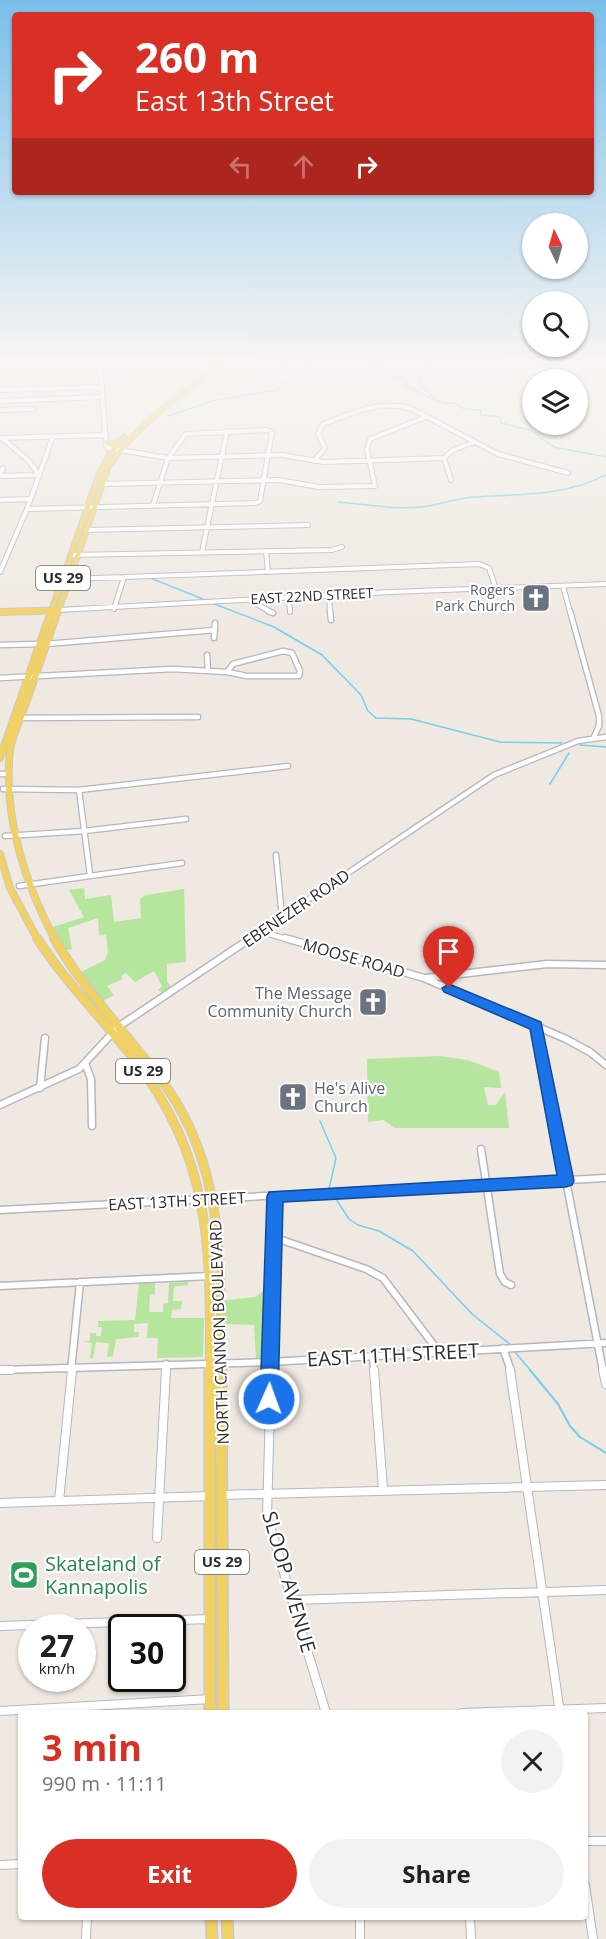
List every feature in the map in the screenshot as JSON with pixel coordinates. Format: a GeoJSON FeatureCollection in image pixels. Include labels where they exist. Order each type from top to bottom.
{"type":"FeatureCollection","features":[{"type":"Feature","properties":{"kind":"main road"},"geometry":{"type":"LineString","coordinates":[[105,463],[106,453]]}},
{"type":"Feature","properties":{"kind":"main road","name":"US 29"},"geometry":{"type":"LineString","coordinates":[[31,677],[39,644],[69,579],[86,530],[105,463],[113,453]]}},
{"type":"Feature","properties":{"kind":"main road","name":"US 29"},"geometry":{"type":"LineString","coordinates":[[0,758],[46,644],[70,555],[115,453]]}},
{"type":"Feature","properties":{"kind":"main road","name":"EAST 22ND STREET"},"geometry":{"type":"LineString","coordinates":[[0,611],[54,610]]}},
{"type":"Feature","properties":{"kind":"main road","name":"US 29"},"geometry":{"type":"LineString","coordinates":[[3,807],[2,774],[16,718]]}},
{"type":"Feature","properties":{"kind":"main road","name":"NORTH CANNON BOULEVARD"},"geometry":{"type":"LineString","coordinates":[[0,855],[12,892],[31,930],[55,964],[153,1085],[170,1113],[190,1154],[202,1200],[208,1236],[210,1276],[210,1710]]}},
{"type":"Feature","properties":{"kind":"main road","name":"NORTH CANNON BOULEVARD"},"geometry":{"type":"LineString","coordinates":[[16,878],[36,921],[53,947],[163,1082],[180,1108],[197,1144],[214,1200],[221,1269],[224,1710]]}},
{"type":"Feature","properties":{"kind":"main road"},"geometry":{"type":"LineString","coordinates":[[211,1920],[212,1939]]}},
{"type":"Feature","properties":{"kind":"main road"},"geometry":{"type":"LineString","coordinates":[[228,1920],[228,1939]]}},
{"type":"Feature","properties":{"kind":"street"},"geometry":{"type":"LineString","coordinates":[[20,453],[29,461],[39,475]]}},
{"type":"Feature","properties":{"kind":"street"},"geometry":{"type":"LineString","coordinates":[[0,572],[27,509],[47,453]]}},
{"type":"Feature","properties":{"kind":"street"},"geometry":{"type":"LineString","coordinates":[[142,453],[168,458],[268,455],[290,456],[313,461],[444,458],[449,453]]}},
{"type":"Feature","properties":{"kind":"street"},"geometry":{"type":"LineString","coordinates":[[153,505],[159,482],[172,453]]}},
{"type":"Feature","properties":{"kind":"street"},"geometry":{"type":"LineString","coordinates":[[202,552],[214,481],[222,453]]}},
{"type":"Feature","properties":{"kind":"street"},"geometry":{"type":"LineString","coordinates":[[313,461],[322,453]]}},
{"type":"Feature","properties":{"kind":"street"},"geometry":{"type":"LineString","coordinates":[[102,484],[288,480],[319,487],[375,486],[369,453]]}},
{"type":"Feature","properties":{"kind":"street"},"geometry":{"type":"LineString","coordinates":[[498,453],[568,473]]}},
{"type":"Feature","properties":{"kind":"street"},"geometry":{"type":"LineString","coordinates":[[27,509],[256,503],[260,501],[268,455]]}},
{"type":"Feature","properties":{"kind":"street"},"geometry":{"type":"LineString","coordinates":[[444,458],[451,480]]}},
{"type":"Feature","properties":{"kind":"street"},"geometry":{"type":"LineString","coordinates":[[3,468],[0,476],[39,475]]}},
{"type":"Feature","properties":{"kind":"street"},"geometry":{"type":"LineString","coordinates":[[0,500],[30,499]]}},
{"type":"Feature","properties":{"kind":"street"},"geometry":{"type":"LineString","coordinates":[[86,530],[308,525]]}},
{"type":"Feature","properties":{"kind":"street"},"geometry":{"type":"LineString","coordinates":[[70,555],[332,550],[342,547]]}},
{"type":"Feature","properties":{"kind":"street"},"geometry":{"type":"LineString","coordinates":[[266,551],[268,572]]}},
{"type":"Feature","properties":{"kind":"street"},"geometry":{"type":"LineString","coordinates":[[69,579],[485,564],[489,568],[496,589]]}},
{"type":"Feature","properties":{"kind":"street"},"geometry":{"type":"LineString","coordinates":[[114,609],[123,578]]}},
{"type":"Feature","properties":{"kind":"street","name":"EAST 22ND STREET"},"geometry":{"type":"LineString","coordinates":[[54,610],[114,609],[249,600],[606,584]]}},
{"type":"Feature","properties":{"kind":"street"},"geometry":{"type":"LineString","coordinates":[[563,586],[598,716],[599,726],[594,737]]}},
{"type":"Feature","properties":{"kind":"street"},"geometry":{"type":"LineString","coordinates":[[329,596],[331,620]]}},
{"type":"Feature","properties":{"kind":"street"},"geometry":{"type":"LineString","coordinates":[[289,598],[290,612]]}},
{"type":"Feature","properties":{"kind":"street"},"geometry":{"type":"LineString","coordinates":[[249,600],[273,613]]}},
{"type":"Feature","properties":{"kind":"street"},"geometry":{"type":"LineString","coordinates":[[214,638],[215,623]]}},
{"type":"Feature","properties":{"kind":"street"},"geometry":{"type":"LineString","coordinates":[[46,644],[215,630]]}},
{"type":"Feature","properties":{"kind":"street"},"geometry":{"type":"LineString","coordinates":[[0,645],[39,644]]}},
{"type":"Feature","properties":{"kind":"street"},"geometry":{"type":"LineString","coordinates":[[0,678],[173,669],[208,670],[247,676],[292,677],[301,675],[292,653],[283,651],[233,664],[227,672]]}},
{"type":"Feature","properties":{"kind":"street"},"geometry":{"type":"LineString","coordinates":[[207,655],[208,670]]}},
{"type":"Feature","properties":{"kind":"street"},"geometry":{"type":"LineString","coordinates":[[16,718],[198,717]]}},
{"type":"Feature","properties":{"kind":"street","name":"EBENEZER ROAD"},"geometry":{"type":"LineString","coordinates":[[0,1105],[68,1076],[86,1064],[118,1027],[494,776],[578,741],[606,737]]}},
{"type":"Feature","properties":{"kind":"street"},"geometry":{"type":"LineString","coordinates":[[3,789],[79,790],[288,766]]}},
{"type":"Feature","properties":{"kind":"street"},"geometry":{"type":"LineString","coordinates":[[79,790],[90,875]]}},
{"type":"Feature","properties":{"kind":"street"},"geometry":{"type":"LineString","coordinates":[[5,836],[84,831],[186,819]]}},
{"type":"Feature","properties":{"kind":"street"},"geometry":{"type":"LineString","coordinates":[[276,855],[282,917]]}},
{"type":"Feature","properties":{"kind":"street"},"geometry":{"type":"LineString","coordinates":[[19,886],[182,863]]}},
{"type":"Feature","properties":{"kind":"street","name":"MOOSE ROAD"},"geometry":{"type":"LineString","coordinates":[[262,932],[424,978],[579,1045],[606,1065]]}},
{"type":"Feature","properties":{"kind":"street"},"geometry":{"type":"LineString","coordinates":[[424,978],[547,964],[606,965]]}},
{"type":"Feature","properties":{"kind":"street"},"geometry":{"type":"LineString","coordinates":[[536,1026],[606,1384]]}},
{"type":"Feature","properties":{"kind":"street"},"geometry":{"type":"LineString","coordinates":[[40,1088],[45,1038]]}},
{"type":"Feature","properties":{"kind":"street"},"geometry":{"type":"LineString","coordinates":[[86,1064],[91,1079],[92,1126]]}},
{"type":"Feature","properties":{"kind":"street"},"geometry":{"type":"LineString","coordinates":[[481,1149],[500,1274],[505,1282],[511,1285]]}},
{"type":"Feature","properties":{"kind":"street","name":"EAST 13TH STREET"},"geometry":{"type":"LineString","coordinates":[[0,1210],[606,1178]]}},
{"type":"Feature","properties":{"kind":"street","name":"SLOOP AVENUE"},"geometry":{"type":"LineString","coordinates":[[275,1196],[267,1516],[325,1710]]}},
{"type":"Feature","properties":{"kind":"street"},"geometry":{"type":"LineString","coordinates":[[273,1237],[366,1269],[383,1278],[439,1352]]}},
{"type":"Feature","properties":{"kind":"street"},"geometry":{"type":"LineString","coordinates":[[0,1286],[210,1276]]}},
{"type":"Feature","properties":{"kind":"street"},"geometry":{"type":"LineString","coordinates":[[59,1501],[80,1282]]}},
{"type":"Feature","properties":{"kind":"street","name":"EAST 11TH STREET"},"geometry":{"type":"LineString","coordinates":[[0,1370],[270,1362],[606,1343]]}},
{"type":"Feature","properties":{"kind":"street"},"geometry":{"type":"LineString","coordinates":[[506,1348],[512,1372],[560,1710]]}},
{"type":"Feature","properties":{"kind":"street"},"geometry":{"type":"LineString","coordinates":[[373,1357],[383,1490]]}},
{"type":"Feature","properties":{"kind":"street"},"geometry":{"type":"LineString","coordinates":[[158,1538],[166,1364]]}},
{"type":"Feature","properties":{"kind":"street"},"geometry":{"type":"LineString","coordinates":[[222,1495],[606,1485]]}},
{"type":"Feature","properties":{"kind":"street"},"geometry":{"type":"LineString","coordinates":[[0,1503],[210,1496]]}},
{"type":"Feature","properties":{"kind":"street"},"geometry":{"type":"LineString","coordinates":[[293,1600],[606,1590]]}},
{"type":"Feature","properties":{"kind":"street"},"geometry":{"type":"LineString","coordinates":[[0,1626],[210,1619]]}},
{"type":"Feature","properties":{"kind":"street"},"geometry":{"type":"LineString","coordinates":[[48,1710],[97,1709],[211,1699]]}},
{"type":"Feature","properties":{"kind":"street"},"geometry":{"type":"LineString","coordinates":[[575,1710],[606,1708]]}},
{"type":"Feature","properties":{"kind":"street"},"geometry":{"type":"LineString","coordinates":[[0,1711],[18,1711]]}},
{"type":"Feature","properties":{"kind":"street"},"geometry":{"type":"LineString","coordinates":[[588,1841],[606,1841]]}},
{"type":"Feature","properties":{"kind":"street"},"geometry":{"type":"LineString","coordinates":[[0,1865],[18,1864]]}},
{"type":"Feature","properties":{"kind":"street"},"geometry":{"type":"LineString","coordinates":[[588,1906],[593,1939]]}},
{"type":"Feature","properties":{"kind":"street"},"geometry":{"type":"LineString","coordinates":[[86,1939],[87,1920]]}},
{"type":"Feature","properties":{"kind":"street"},"geometry":{"type":"LineString","coordinates":[[360,1920],[360,1939]]}},
{"type":"Feature","properties":{"kind":"street"},"geometry":{"type":"LineString","coordinates":[[470,1920],[471,1939]]}},
{"type":"Feature","properties":{"kind":"green space"},"geometry":{"type":"Polygon","coordinates":[[[84,888],[85,899],[111,895],[114,922],[141,918],[140,899],[146,895],[184,889],[186,962],[167,964],[167,981],[171,987],[163,993],[158,990],[162,986],[154,971],[135,982],[126,973],[121,976],[123,979],[107,986],[114,995],[103,1001],[81,972],[105,960],[108,952],[106,934],[99,935],[98,918],[68,928],[72,949],[63,951],[50,928],[84,917],[69,890],[84,888]]]}},
{"type":"Feature","properties":{"kind":"green space"},"geometry":{"type":"Polygon","coordinates":[[[439,1056],[468,1060],[499,1072],[501,1088],[484,1087],[488,1105],[496,1105],[505,1092],[509,1128],[394,1128],[384,1120],[368,1122],[367,1059],[439,1056]]]}},
{"type":"Feature","properties":{"kind":"green space"},"geometry":{"type":"Polygon","coordinates":[[[188,1282],[188,1285],[174,1287],[173,1301],[182,1301],[181,1309],[172,1310],[171,1318],[204,1318],[203,1357],[157,1358],[158,1338],[147,1338],[148,1323],[134,1324],[134,1332],[139,1332],[138,1337],[116,1339],[113,1356],[107,1357],[109,1343],[96,1342],[93,1358],[90,1358],[92,1343],[82,1341],[90,1341],[90,1333],[101,1336],[102,1327],[98,1327],[98,1321],[135,1320],[139,1283],[155,1283],[155,1294],[150,1295],[149,1312],[163,1312],[163,1304],[168,1303],[169,1283],[188,1282]]]}},
{"type":"Feature","properties":{"kind":"green space"},"geometry":{"type":"Polygon","coordinates":[[[269,1287],[267,1356],[256,1358],[254,1325],[226,1324],[226,1300],[255,1297],[269,1287]]]}},
{"type":"Feature","properties":{"kind":"waterway"},"geometry":{"type":"LineString","coordinates":[[588,453],[606,457]]}},
{"type":"Feature","properties":{"kind":"waterway"},"geometry":{"type":"LineString","coordinates":[[338,502],[390,507],[421,507],[468,498],[559,490],[591,482],[606,475]]}},
{"type":"Feature","properties":{"kind":"waterway"},"geometry":{"type":"LineString","coordinates":[[150,578],[203,599]]}},
{"type":"Feature","properties":{"kind":"waterway"},"geometry":{"type":"LineString","coordinates":[[212,603],[274,627],[322,655],[361,695],[368,711],[376,718],[411,719],[500,742],[562,743]]}},
{"type":"Feature","properties":{"kind":"waterway"},"geometry":{"type":"LineString","coordinates":[[580,745],[606,747]]}},
{"type":"Feature","properties":{"kind":"waterway"},"geometry":{"type":"LineString","coordinates":[[550,784],[569,753]]}},
{"type":"Feature","properties":{"kind":"waterway"},"geometry":{"type":"LineString","coordinates":[[320,1121],[336,1158],[329,1189]]}},
{"type":"Feature","properties":{"kind":"waterway"},"geometry":{"type":"LineString","coordinates":[[334,1196],[349,1219],[358,1225],[379,1231],[413,1251],[472,1314],[511,1345]]}},
{"type":"Feature","properties":{"kind":"waterway"},"geometry":{"type":"LineString","coordinates":[[515,1352],[531,1371]]}},
{"type":"Feature","properties":{"kind":"waterway"},"geometry":{"type":"LineString","coordinates":[[530,1370],[558,1404],[570,1426],[580,1437],[606,1453]]}},
{"type":"Feature","properties":{"kind":"place","name":"Rogers Park Church"},"geometry":{"type":"Point","coordinates":[536,598]}},
{"type":"Feature","properties":{"kind":"place","name":"The Message Community Church"},"geometry":{"type":"Point","coordinates":[373,1002]}},
{"type":"Feature","properties":{"kind":"place","name":"He's Alive Church"},"geometry":{"type":"Point","coordinates":[293,1097]}},
{"type":"Feature","properties":{"kind":"place","name":"Skateland of Kannapolis"},"geometry":{"type":"Point","coordinates":[24,1575]}},
{"type":"Feature","properties":{"kind":"route"},"geometry":{"type":"LineString","coordinates":[[269,1399],[275,1196],[566,1181],[536,1026],[449,988]]}}]}
